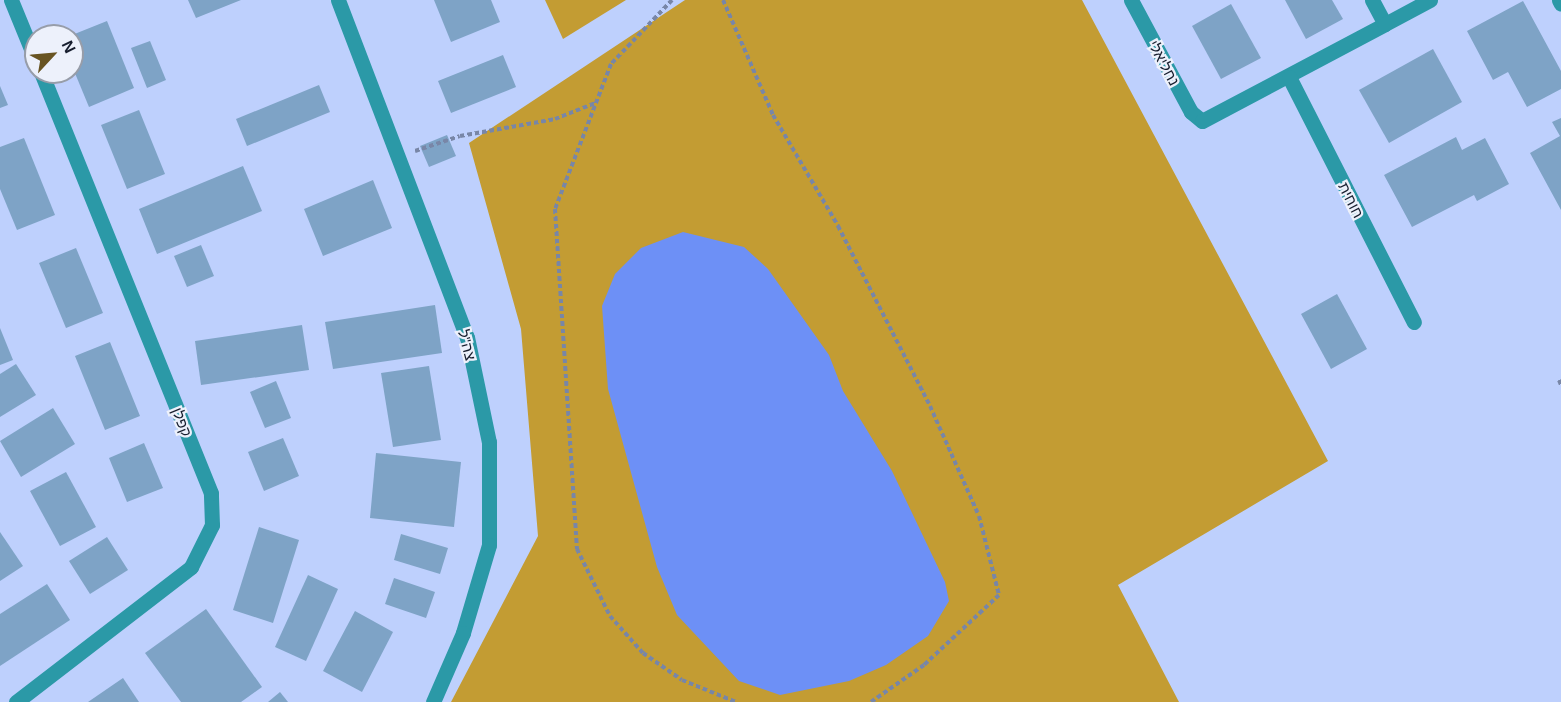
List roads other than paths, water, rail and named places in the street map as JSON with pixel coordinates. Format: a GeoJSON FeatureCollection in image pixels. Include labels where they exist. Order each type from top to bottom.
{"type":"FeatureCollection","features":[{"type":"Feature","properties":{"kind":"street"},"geometry":{"type":"LineString","coordinates":[[11,0],[24,32]]}},
{"type":"Feature","properties":{"kind":"street","name":"צה\"ל"},"geometry":{"type":"LineString","coordinates":[[338,0],[467,337],[489,442],[489,544],[463,633],[433,702]]}},
{"type":"Feature","properties":{"kind":"street","name":"נחליאלי"},"geometry":{"type":"LineString","coordinates":[[1131,0],[1191,112],[1202,121],[1289,77]]}},
{"type":"Feature","properties":{"kind":"street"},"geometry":{"type":"LineString","coordinates":[[1372,0],[1385,24]]}},
{"type":"Feature","properties":{"kind":"street"},"geometry":{"type":"LineString","coordinates":[[1289,77],[1430,0]]}},
{"type":"Feature","properties":{"kind":"street"},"geometry":{"type":"LineString","coordinates":[[1559,0],[1561,4]]}},
{"type":"Feature","properties":{"kind":"street","name":"חוחית"},"geometry":{"type":"LineString","coordinates":[[1289,77],[1414,322]]}},
{"type":"Feature","properties":{"kind":"street","name":"קפלן"},"geometry":{"type":"LineString","coordinates":[[16,702],[191,567],[212,525],[211,493],[45,84]]}},
{"type":"Feature","properties":{"kind":"water"},"geometry":{"type":"Polygon","coordinates":[[[683,232],[744,247],[768,269],[829,355],[843,391],[892,471],[945,582],[949,601],[928,636],[886,665],[849,681],[780,695],[739,681],[677,615],[657,567],[608,389],[602,306],[615,274],[641,248],[683,232]]]}}]}
